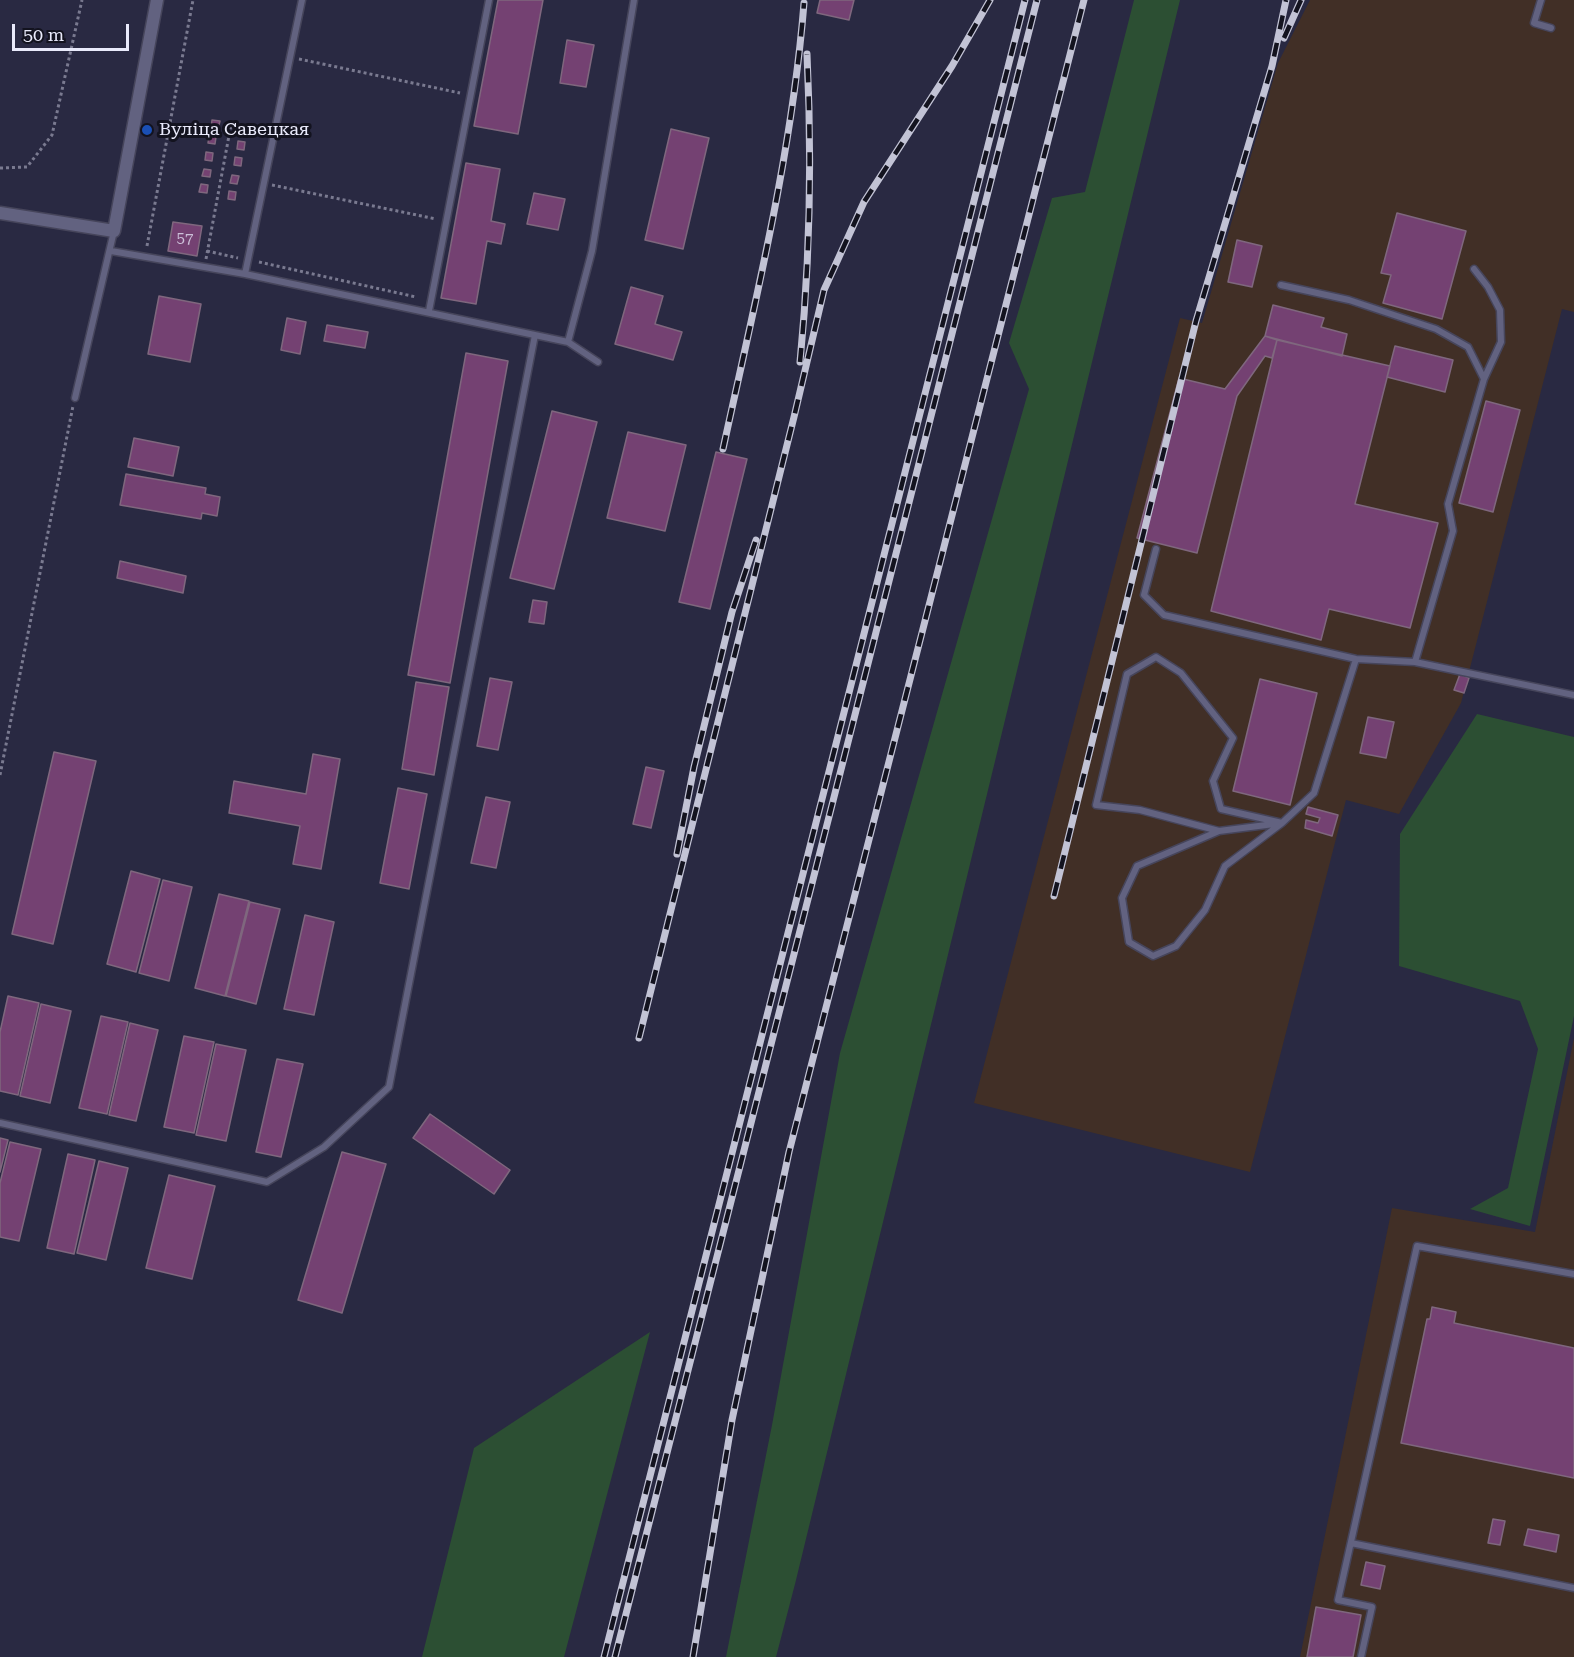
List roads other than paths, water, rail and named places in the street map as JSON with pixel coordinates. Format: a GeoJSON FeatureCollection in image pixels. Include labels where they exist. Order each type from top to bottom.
{"type":"FeatureCollection","features":[{"type":"Feature","properties":{"kind":"street"},"geometry":{"type":"LineString","coordinates":[[0,213],[114,231],[157,0]]}},
{"type":"Feature","properties":{"kind":"lane"},"geometry":{"type":"LineString","coordinates":[[245,274],[302,0]]}},
{"type":"Feature","properties":{"kind":"lane"},"geometry":{"type":"LineString","coordinates":[[429,311],[489,0]]}},
{"type":"Feature","properties":{"kind":"lane"},"geometry":{"type":"LineString","coordinates":[[568,342],[592,250],[634,0]]}},
{"type":"Feature","properties":{"kind":"lane"},"geometry":{"type":"LineString","coordinates":[[1541,0],[1534,23],[1551,28]]}},
{"type":"Feature","properties":{"kind":"lane"},"geometry":{"type":"LineString","coordinates":[[75,398],[114,231]]}},
{"type":"Feature","properties":{"kind":"lane"},"geometry":{"type":"LineString","coordinates":[[111,251],[245,274],[568,342],[598,362]]}},
{"type":"Feature","properties":{"kind":"lane"},"geometry":{"type":"LineString","coordinates":[[1415,662],[1453,531],[1448,504],[1484,379],[1501,342],[1500,310],[1488,287],[1474,269]]}},
{"type":"Feature","properties":{"kind":"lane"},"geometry":{"type":"LineString","coordinates":[[1281,285],[1349,300],[1436,329],[1468,347],[1484,379]]}},
{"type":"Feature","properties":{"kind":"lane"},"geometry":{"type":"LineString","coordinates":[[0,1123],[267,1182],[324,1147],[389,1087],[535,335]]}},
{"type":"Feature","properties":{"kind":"lane"},"geometry":{"type":"LineString","coordinates":[[1156,549],[1144,595],[1164,615],[1356,659],[1415,662],[1574,695]]}},
{"type":"Feature","properties":{"kind":"lane"},"geometry":{"type":"LineString","coordinates":[[1219,831],[1172,821],[1140,810],[1096,805],[1127,674],[1156,657],[1181,673],[1233,738],[1213,781],[1221,809],[1282,823]]}},
{"type":"Feature","properties":{"kind":"lane"},"geometry":{"type":"LineString","coordinates":[[1282,823],[1219,831],[1137,866],[1122,898],[1129,942],[1153,956],[1176,946],[1205,910],[1225,866],[1282,823],[1314,793],[1356,659]]}},
{"type":"Feature","properties":{"kind":"lane"},"geometry":{"type":"LineString","coordinates":[[1361,1657],[1372,1607],[1338,1600],[1417,1246],[1574,1274]]}},
{"type":"Feature","properties":{"kind":"lane"},"geometry":{"type":"LineString","coordinates":[[1351,1543],[1574,1588]]}},
{"type":"Feature","properties":{"kind":"railway"},"geometry":{"type":"LineString","coordinates":[[639,1038],[824,290],[864,202],[952,66],[990,0]]}},
{"type":"Feature","properties":{"kind":"railway"},"geometry":{"type":"LineString","coordinates":[[604,1657],[1025,0]]}},
{"type":"Feature","properties":{"kind":"railway"},"geometry":{"type":"LineString","coordinates":[[615,1657],[1037,0]]}},
{"type":"Feature","properties":{"kind":"railway"},"geometry":{"type":"LineString","coordinates":[[693,1657],[732,1420],[789,1152],[1084,0]]}},
{"type":"Feature","properties":{"kind":"railway"},"geometry":{"type":"LineString","coordinates":[[1054,896],[1196,321],[1272,66],[1286,0]]}},
{"type":"Feature","properties":{"kind":"railway"},"geometry":{"type":"LineString","coordinates":[[1284,38],[1301,0]]}},
{"type":"Feature","properties":{"kind":"railway"},"geometry":{"type":"LineString","coordinates":[[723,449],[782,172],[804,3]]}},
{"type":"Feature","properties":{"kind":"railway"},"geometry":{"type":"LineString","coordinates":[[800,362],[809,208],[807,54]]}},
{"type":"Feature","properties":{"kind":"railway"},"geometry":{"type":"LineString","coordinates":[[677,854],[694,767],[732,612],[756,540]]}},
{"type":"Feature","properties":{"kind":"place","name":"Вуліца Савецкая"},"geometry":{"type":"Point","coordinates":[147,130]}}]}
